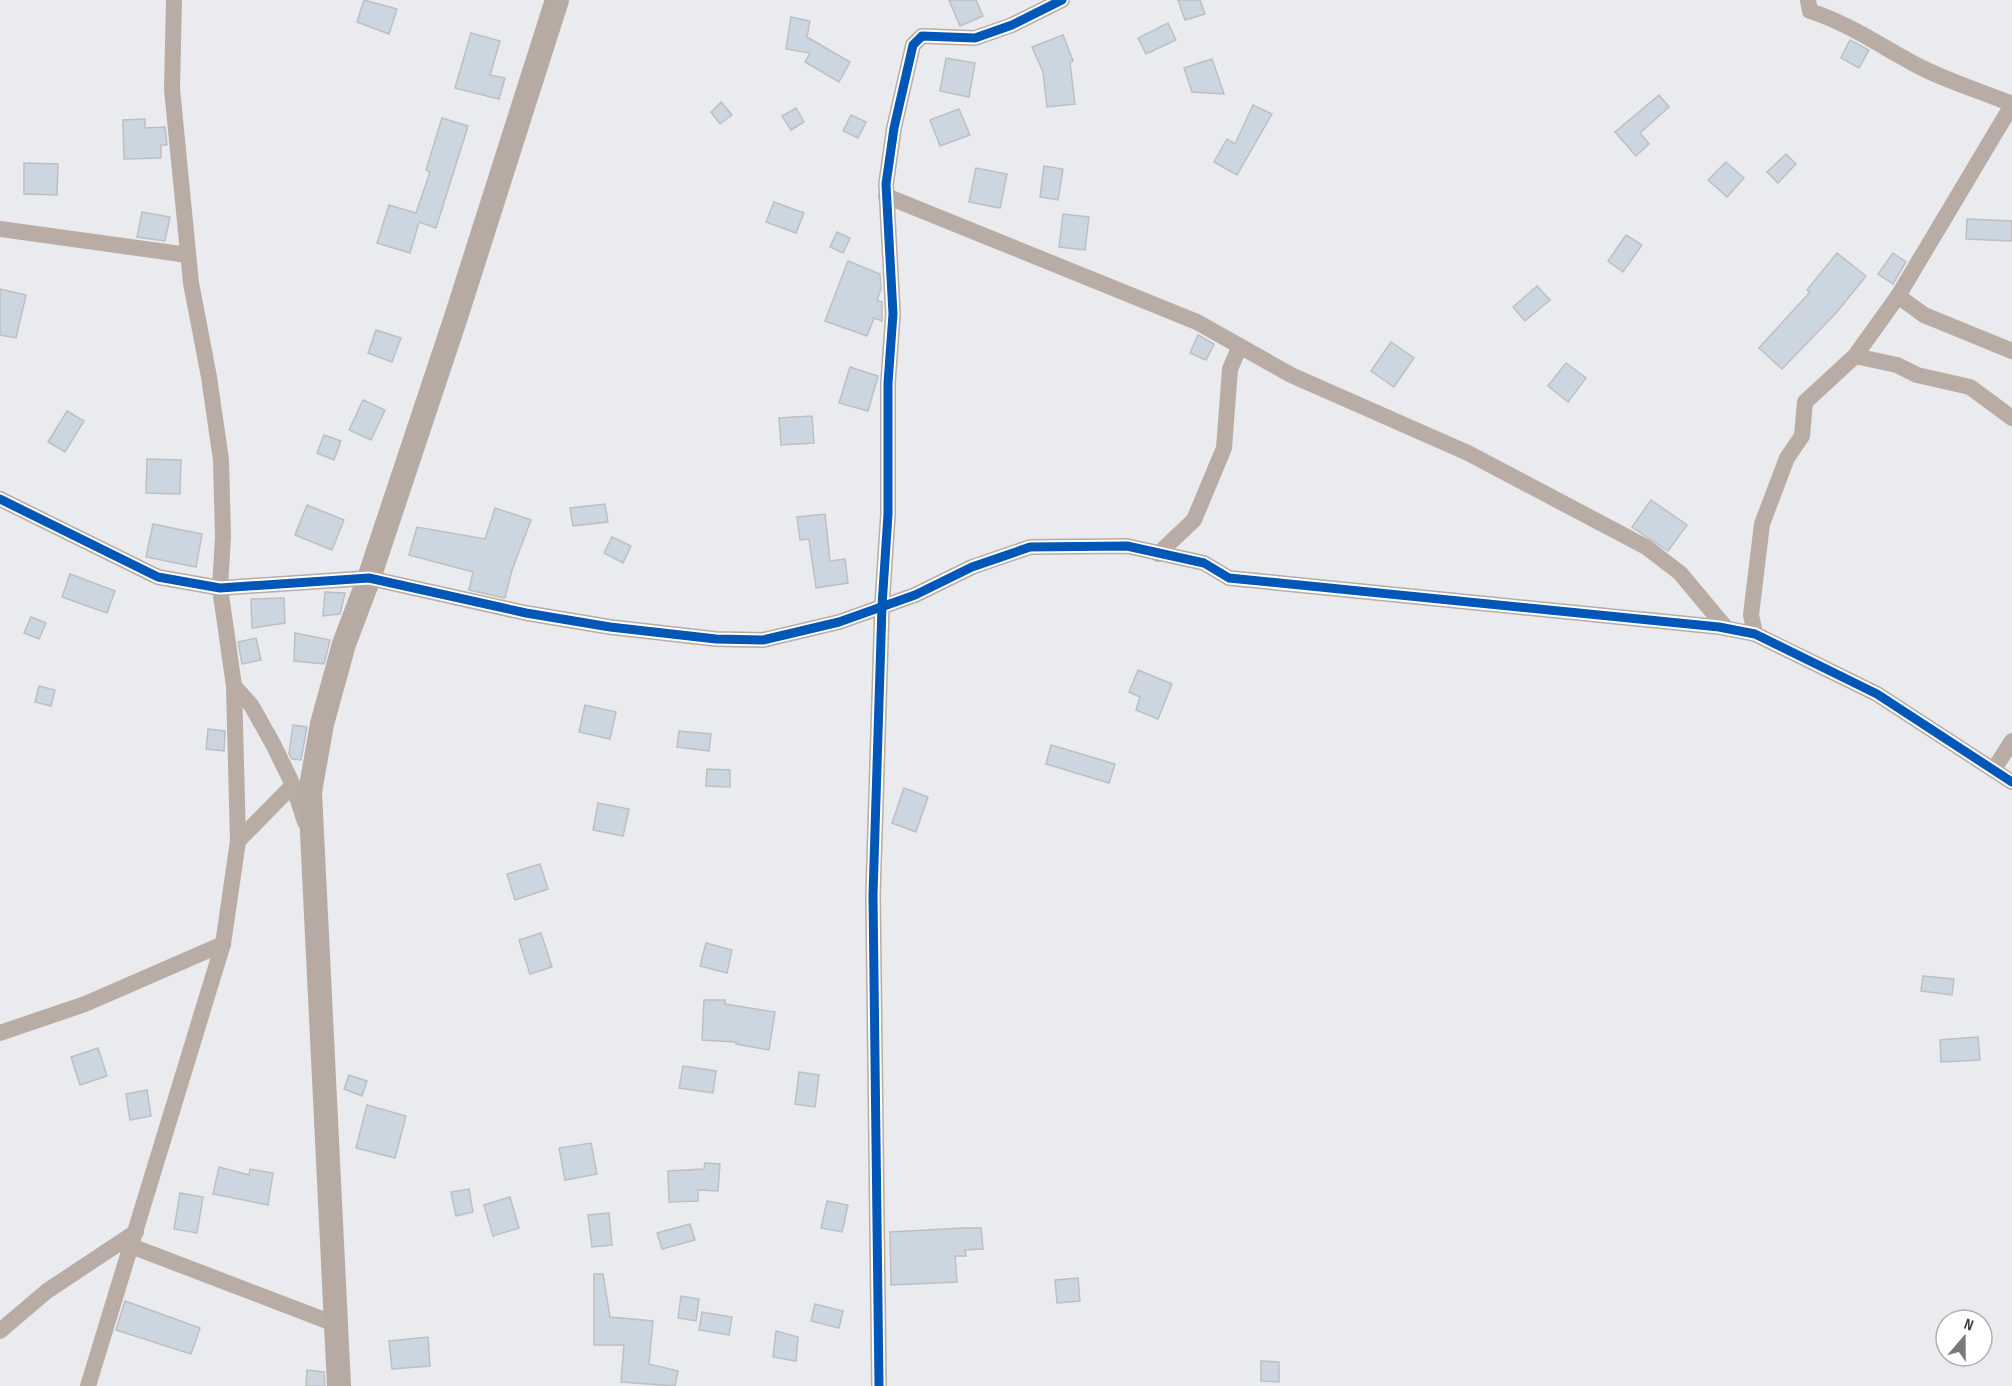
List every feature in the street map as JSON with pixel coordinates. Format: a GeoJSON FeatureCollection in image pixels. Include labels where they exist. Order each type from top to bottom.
{"type":"FeatureCollection","features":[{"type":"Feature","properties":{"kind":"street"},"geometry":{"type":"LineString","coordinates":[[88,1386],[223,944],[238,841],[234,686],[220,588],[223,537],[221,460],[209,377],[190,283],[172,88],[174,0]]}},
{"type":"Feature","properties":{"kind":"street"},"geometry":{"type":"LineString","coordinates":[[339,1386],[334,1324],[310,792],[322,724],[344,644],[369,578],[557,0]]}},
{"type":"Feature","properties":{"kind":"street"},"geometry":{"type":"LineString","coordinates":[[879,1386],[873,895],[882,606],[888,514],[888,383],[893,314],[886,196],[894,128],[913,45],[922,36],[975,38],[1012,25],[1062,0]]}},
{"type":"Feature","properties":{"kind":"street"},"geometry":{"type":"LineString","coordinates":[[1755,634],[1751,615],[1762,524],[1772,492],[1787,458],[1802,436],[1805,402],[1855,356],[1898,296],[2012,104],[1911,62],[1875,39],[1836,20],[1810,11],[1809,0]]}},
{"type":"Feature","properties":{"kind":"street"},"geometry":{"type":"LineString","coordinates":[[886,196],[1197,322],[1291,375],[1468,453],[1646,547],[1680,573],[1726,628]]}},
{"type":"Feature","properties":{"kind":"street"},"geometry":{"type":"LineString","coordinates":[[0,230],[189,255]]}},
{"type":"Feature","properties":{"kind":"street"},"geometry":{"type":"LineString","coordinates":[[1898,296],[1924,315],[2012,351]]}},
{"type":"Feature","properties":{"kind":"street"},"geometry":{"type":"LineString","coordinates":[[1158,554],[1194,520],[1224,448],[1230,369],[1240,346]]}},
{"type":"Feature","properties":{"kind":"street"},"geometry":{"type":"LineString","coordinates":[[1855,356],[1897,365],[1917,375],[1970,387],[2012,418]]}},
{"type":"Feature","properties":{"kind":"street"},"geometry":{"type":"LineString","coordinates":[[0,499],[158,577],[220,588],[369,578],[526,614],[610,627],[716,639],[763,640],[839,622],[915,595],[972,567],[1030,547],[1126,546],[1204,563],[1229,578],[1726,628],[1755,634],[1877,694],[2012,782]]}},
{"type":"Feature","properties":{"kind":"street"},"geometry":{"type":"LineString","coordinates":[[234,686],[251,705],[293,785],[311,843]]}},
{"type":"Feature","properties":{"kind":"street"},"geometry":{"type":"LineString","coordinates":[[1994,769],[2012,741]]}},
{"type":"Feature","properties":{"kind":"street"},"geometry":{"type":"LineString","coordinates":[[238,841],[293,785]]}},
{"type":"Feature","properties":{"kind":"street"},"geometry":{"type":"LineString","coordinates":[[0,1034],[85,1004],[223,944]]}},
{"type":"Feature","properties":{"kind":"street"},"geometry":{"type":"LineString","coordinates":[[133,1239],[334,1324]]}},
{"type":"Feature","properties":{"kind":"street"},"geometry":{"type":"LineString","coordinates":[[0,1331],[46,1291],[133,1239]]}},
{"type":"Feature","properties":{"kind":"building"},"geometry":{"type":"Polygon","coordinates":[[[364,0],[397,9],[389,34],[357,22],[364,0]]]}},
{"type":"Feature","properties":{"kind":"building"},"geometry":{"type":"Polygon","coordinates":[[[949,0],[976,0],[983,16],[960,26],[949,0]]]}},
{"type":"Feature","properties":{"kind":"building"},"geometry":{"type":"Polygon","coordinates":[[[1178,0],[1200,0],[1205,14],[1185,20],[1178,0]]]}},
{"type":"Feature","properties":{"kind":"building"},"geometry":{"type":"Polygon","coordinates":[[[791,17],[810,21],[807,37],[850,62],[839,82],[805,62],[810,53],[786,49],[791,17]]]}},
{"type":"Feature","properties":{"kind":"building"},"geometry":{"type":"Polygon","coordinates":[[[1168,23],[1176,40],[1146,54],[1138,38],[1168,23]]]}},
{"type":"Feature","properties":{"kind":"building"},"geometry":{"type":"Polygon","coordinates":[[[471,33],[500,41],[490,75],[505,78],[499,99],[455,88],[471,33]]]}},
{"type":"Feature","properties":{"kind":"building"},"geometry":{"type":"Polygon","coordinates":[[[1063,35],[1073,61],[1070,63],[1075,104],[1047,107],[1043,72],[1032,47],[1063,35]]]}},
{"type":"Feature","properties":{"kind":"building"},"geometry":{"type":"Polygon","coordinates":[[[1850,40],[1869,50],[1859,68],[1841,58],[1850,40]]]}},
{"type":"Feature","properties":{"kind":"building"},"geometry":{"type":"Polygon","coordinates":[[[946,58],[975,63],[969,97],[940,91],[946,58]]]}},
{"type":"Feature","properties":{"kind":"building"},"geometry":{"type":"Polygon","coordinates":[[[1212,59],[1224,94],[1192,92],[1184,68],[1212,59]]]}},
{"type":"Feature","properties":{"kind":"building"},"geometry":{"type":"Polygon","coordinates":[[[1659,95],[1669,107],[1640,133],[1649,144],[1636,156],[1615,132],[1659,95]]]}},
{"type":"Feature","properties":{"kind":"building"},"geometry":{"type":"Polygon","coordinates":[[[721,102],[732,115],[720,124],[711,112],[721,102]]]}},
{"type":"Feature","properties":{"kind":"building"},"geometry":{"type":"Polygon","coordinates":[[[1253,105],[1272,114],[1237,175],[1214,162],[1227,139],[1235,144],[1253,105]]]}},
{"type":"Feature","properties":{"kind":"building"},"geometry":{"type":"Polygon","coordinates":[[[796,108],[804,122],[791,130],[782,116],[796,108]]]}},
{"type":"Feature","properties":{"kind":"building"},"geometry":{"type":"Polygon","coordinates":[[[959,109],[970,135],[940,146],[930,120],[959,109]]]}},
{"type":"Feature","properties":{"kind":"building"},"geometry":{"type":"Polygon","coordinates":[[[851,115],[866,122],[858,138],[843,131],[851,115]]]}},
{"type":"Feature","properties":{"kind":"building"},"geometry":{"type":"Polygon","coordinates":[[[442,118],[468,126],[436,228],[419,222],[410,253],[377,243],[389,205],[416,213],[430,172],[426,170],[442,118]]]}},
{"type":"Feature","properties":{"kind":"building"},"geometry":{"type":"Polygon","coordinates":[[[145,119],[145,128],[165,127],[167,145],[161,145],[161,158],[124,159],[123,120],[145,119]]]}},
{"type":"Feature","properties":{"kind":"building"},"geometry":{"type":"Polygon","coordinates":[[[1786,154],[1796,164],[1778,183],[1767,172],[1786,154]]]}},
{"type":"Feature","properties":{"kind":"building"},"geometry":{"type":"Polygon","coordinates":[[[1726,162],[1744,178],[1727,197],[1708,180],[1726,162]]]}},
{"type":"Feature","properties":{"kind":"building"},"geometry":{"type":"Polygon","coordinates":[[[24,163],[58,164],[57,195],[24,194],[24,163]]]}},
{"type":"Feature","properties":{"kind":"building"},"geometry":{"type":"Polygon","coordinates":[[[1044,166],[1063,169],[1058,200],[1040,197],[1044,166]]]}},
{"type":"Feature","properties":{"kind":"building"},"geometry":{"type":"Polygon","coordinates":[[[976,168],[1007,174],[1000,208],[969,202],[976,168]]]}},
{"type":"Feature","properties":{"kind":"building"},"geometry":{"type":"Polygon","coordinates":[[[774,202],[804,213],[796,233],[766,222],[774,202]]]}},
{"type":"Feature","properties":{"kind":"building"},"geometry":{"type":"Polygon","coordinates":[[[142,212],[170,217],[165,241],[137,237],[142,212]]]}},
{"type":"Feature","properties":{"kind":"building"},"geometry":{"type":"Polygon","coordinates":[[[1063,214],[1089,217],[1085,250],[1059,247],[1063,214]]]}},
{"type":"Feature","properties":{"kind":"building"},"geometry":{"type":"Polygon","coordinates":[[[1967,219],[2012,221],[2012,241],[1966,239],[1967,219]]]}},
{"type":"Feature","properties":{"kind":"building"},"geometry":{"type":"Polygon","coordinates":[[[837,232],[850,238],[843,253],[830,247],[837,232]]]}},
{"type":"Feature","properties":{"kind":"building"},"geometry":{"type":"Polygon","coordinates":[[[1626,235],[1642,245],[1623,272],[1608,261],[1626,235]]]}},
{"type":"Feature","properties":{"kind":"building"},"geometry":{"type":"Polygon","coordinates":[[[1837,253],[1866,276],[1836,313],[1782,369],[1759,348],[1810,292],[1807,290],[1837,253]]]}},
{"type":"Feature","properties":{"kind":"building"},"geometry":{"type":"Polygon","coordinates":[[[1893,253],[1906,262],[1893,284],[1878,274],[1893,253]]]}},
{"type":"Feature","properties":{"kind":"building"},"geometry":{"type":"Polygon","coordinates":[[[848,261],[880,274],[881,289],[877,300],[882,302],[882,321],[874,318],[867,336],[825,321],[848,261]]]}},
{"type":"Feature","properties":{"kind":"building"},"geometry":{"type":"Polygon","coordinates":[[[1537,286],[1550,300],[1525,321],[1513,307],[1537,286]]]}},
{"type":"Feature","properties":{"kind":"building"},"geometry":{"type":"Polygon","coordinates":[[[0,289],[26,295],[16,338],[0,335],[0,289]]]}},
{"type":"Feature","properties":{"kind":"building"},"geometry":{"type":"Polygon","coordinates":[[[376,330],[401,338],[392,362],[368,353],[376,330]]]}},
{"type":"Feature","properties":{"kind":"building"},"geometry":{"type":"Polygon","coordinates":[[[1198,335],[1214,344],[1206,360],[1190,353],[1198,335]]]}},
{"type":"Feature","properties":{"kind":"building"},"geometry":{"type":"Polygon","coordinates":[[[1391,342],[1414,358],[1394,387],[1371,371],[1391,342]]]}},
{"type":"Feature","properties":{"kind":"building"},"geometry":{"type":"Polygon","coordinates":[[[1566,363],[1586,378],[1568,402],[1548,386],[1566,363]]]}},
{"type":"Feature","properties":{"kind":"building"},"geometry":{"type":"Polygon","coordinates":[[[850,367],[878,376],[868,411],[839,403],[850,367]]]}},
{"type":"Feature","properties":{"kind":"building"},"geometry":{"type":"Polygon","coordinates":[[[363,400],[385,410],[371,440],[349,430],[363,400]]]}},
{"type":"Feature","properties":{"kind":"building"},"geometry":{"type":"Polygon","coordinates":[[[67,411],[84,421],[65,452],[48,442],[67,411]]]}},
{"type":"Feature","properties":{"kind":"building"},"geometry":{"type":"Polygon","coordinates":[[[812,416],[814,443],[781,445],[779,418],[812,416]]]}},
{"type":"Feature","properties":{"kind":"building"},"geometry":{"type":"Polygon","coordinates":[[[324,435],[341,441],[334,460],[317,453],[324,435]]]}},
{"type":"Feature","properties":{"kind":"building"},"geometry":{"type":"Polygon","coordinates":[[[147,459],[181,460],[180,494],[146,493],[147,459]]]}},
{"type":"Feature","properties":{"kind":"building"},"geometry":{"type":"Polygon","coordinates":[[[1651,500],[1687,525],[1668,551],[1632,527],[1651,500]]]}},
{"type":"Feature","properties":{"kind":"building"},"geometry":{"type":"Polygon","coordinates":[[[605,504],[608,522],[573,526],[570,508],[605,504]]]}},
{"type":"Feature","properties":{"kind":"building"},"geometry":{"type":"Polygon","coordinates":[[[307,505],[344,520],[332,550],[295,535],[307,505]]]}},
{"type":"Feature","properties":{"kind":"building"},"geometry":{"type":"Polygon","coordinates":[[[495,508],[531,520],[512,570],[505,598],[469,590],[473,572],[409,555],[417,527],[485,539],[495,508]]]}},
{"type":"Feature","properties":{"kind":"building"},"geometry":{"type":"Polygon","coordinates":[[[825,514],[830,561],[845,559],[848,583],[816,588],[809,539],[800,540],[797,517],[825,514]]]}},
{"type":"Feature","properties":{"kind":"building"},"geometry":{"type":"Polygon","coordinates":[[[153,524],[202,534],[196,567],[146,557],[153,524]]]}},
{"type":"Feature","properties":{"kind":"building"},"geometry":{"type":"Polygon","coordinates":[[[612,537],[631,546],[623,563],[604,553],[612,537]]]}},
{"type":"Feature","properties":{"kind":"building"},"geometry":{"type":"Polygon","coordinates":[[[70,574],[115,591],[107,613],[62,597],[70,574]]]}},
{"type":"Feature","properties":{"kind":"building"},"geometry":{"type":"Polygon","coordinates":[[[325,592],[345,593],[340,614],[323,616],[325,592]]]}},
{"type":"Feature","properties":{"kind":"building"},"geometry":{"type":"Polygon","coordinates":[[[284,598],[285,623],[252,628],[251,599],[284,598]]]}},
{"type":"Feature","properties":{"kind":"building"},"geometry":{"type":"Polygon","coordinates":[[[31,617],[46,623],[39,639],[24,633],[31,617]]]}},
{"type":"Feature","properties":{"kind":"building"},"geometry":{"type":"Polygon","coordinates":[[[295,633],[330,640],[324,664],[294,661],[295,633]]]}},
{"type":"Feature","properties":{"kind":"building"},"geometry":{"type":"Polygon","coordinates":[[[256,638],[261,660],[242,664],[238,642],[256,638]]]}},
{"type":"Feature","properties":{"kind":"building"},"geometry":{"type":"Polygon","coordinates":[[[1138,670],[1172,684],[1158,719],[1136,710],[1140,697],[1129,692],[1138,670]]]}},
{"type":"Feature","properties":{"kind":"building"},"geometry":{"type":"Polygon","coordinates":[[[39,686],[55,690],[51,706],[35,702],[39,686]]]}},
{"type":"Feature","properties":{"kind":"building"},"geometry":{"type":"Polygon","coordinates":[[[585,705],[616,712],[610,739],[579,732],[585,705]]]}},
{"type":"Feature","properties":{"kind":"building"},"geometry":{"type":"Polygon","coordinates":[[[293,725],[307,727],[301,760],[292,759],[289,753],[293,725]]]}},
{"type":"Feature","properties":{"kind":"building"},"geometry":{"type":"Polygon","coordinates":[[[208,729],[225,731],[224,751],[206,749],[208,729]]]}},
{"type":"Feature","properties":{"kind":"building"},"geometry":{"type":"Polygon","coordinates":[[[679,731],[711,734],[709,751],[677,747],[679,731]]]}},
{"type":"Feature","properties":{"kind":"building"},"geometry":{"type":"Polygon","coordinates":[[[1051,745],[1115,764],[1109,783],[1046,764],[1051,745]]]}},
{"type":"Feature","properties":{"kind":"building"},"geometry":{"type":"Polygon","coordinates":[[[707,769],[730,770],[730,787],[706,786],[707,769]]]}},
{"type":"Feature","properties":{"kind":"building"},"geometry":{"type":"Polygon","coordinates":[[[904,788],[928,797],[916,832],[892,823],[904,788]]]}},
{"type":"Feature","properties":{"kind":"building"},"geometry":{"type":"Polygon","coordinates":[[[598,803],[629,809],[623,836],[593,830],[598,803]]]}},
{"type":"Feature","properties":{"kind":"building"},"geometry":{"type":"Polygon","coordinates":[[[540,864],[548,889],[515,900],[507,874],[540,864]]]}},
{"type":"Feature","properties":{"kind":"building"},"geometry":{"type":"Polygon","coordinates":[[[541,933],[552,967],[530,974],[519,940],[541,933]]]}},
{"type":"Feature","properties":{"kind":"building"},"geometry":{"type":"Polygon","coordinates":[[[706,943],[732,950],[727,973],[700,966],[706,943]]]}},
{"type":"Feature","properties":{"kind":"building"},"geometry":{"type":"Polygon","coordinates":[[[1923,976],[1954,979],[1952,995],[1921,991],[1923,976]]]}},
{"type":"Feature","properties":{"kind":"building"},"geometry":{"type":"Polygon","coordinates":[[[704,1000],[725,1000],[725,1004],[775,1012],[769,1050],[736,1044],[736,1042],[702,1040],[704,1000]]]}},
{"type":"Feature","properties":{"kind":"building"},"geometry":{"type":"Polygon","coordinates":[[[1978,1037],[1980,1060],[1941,1062],[1940,1040],[1978,1037]]]}},
{"type":"Feature","properties":{"kind":"building"},"geometry":{"type":"Polygon","coordinates":[[[98,1048],[107,1076],[80,1085],[71,1057],[98,1048]]]}},
{"type":"Feature","properties":{"kind":"building"},"geometry":{"type":"Polygon","coordinates":[[[683,1066],[716,1071],[713,1093],[679,1088],[683,1066]]]}},
{"type":"Feature","properties":{"kind":"building"},"geometry":{"type":"Polygon","coordinates":[[[799,1072],[819,1075],[815,1107],[795,1104],[799,1072]]]}},
{"type":"Feature","properties":{"kind":"building"},"geometry":{"type":"Polygon","coordinates":[[[349,1075],[367,1081],[362,1096],[344,1089],[349,1075]]]}},
{"type":"Feature","properties":{"kind":"building"},"geometry":{"type":"Polygon","coordinates":[[[147,1090],[151,1116],[130,1120],[126,1094],[147,1090]]]}},
{"type":"Feature","properties":{"kind":"building"},"geometry":{"type":"Polygon","coordinates":[[[367,1105],[406,1116],[395,1158],[356,1148],[367,1105]]]}},
{"type":"Feature","properties":{"kind":"building"},"geometry":{"type":"Polygon","coordinates":[[[591,1143],[597,1174],[565,1180],[559,1148],[591,1143]]]}},
{"type":"Feature","properties":{"kind":"building"},"geometry":{"type":"Polygon","coordinates":[[[705,1163],[720,1164],[718,1191],[698,1190],[698,1201],[669,1202],[668,1171],[704,1169],[705,1163]]]}},
{"type":"Feature","properties":{"kind":"building"},"geometry":{"type":"Polygon","coordinates":[[[219,1167],[249,1175],[250,1169],[273,1173],[268,1205],[213,1194],[219,1167]]]}},
{"type":"Feature","properties":{"kind":"building"},"geometry":{"type":"Polygon","coordinates":[[[469,1189],[473,1212],[456,1216],[451,1192],[469,1189]]]}},
{"type":"Feature","properties":{"kind":"building"},"geometry":{"type":"Polygon","coordinates":[[[180,1193],[203,1197],[197,1233],[174,1229],[180,1193]]]}},
{"type":"Feature","properties":{"kind":"building"},"geometry":{"type":"Polygon","coordinates":[[[510,1197],[519,1228],[493,1236],[484,1205],[510,1197]]]}},
{"type":"Feature","properties":{"kind":"building"},"geometry":{"type":"Polygon","coordinates":[[[827,1201],[848,1205],[842,1232],[821,1228],[827,1201]]]}},
{"type":"Feature","properties":{"kind":"building"},"geometry":{"type":"Polygon","coordinates":[[[609,1213],[612,1245],[592,1247],[588,1215],[609,1213]]]}},
{"type":"Feature","properties":{"kind":"building"},"geometry":{"type":"Polygon","coordinates":[[[690,1224],[695,1240],[662,1249],[657,1233],[690,1224]]]}},
{"type":"Feature","properties":{"kind":"building"},"geometry":{"type":"Polygon","coordinates":[[[981,1228],[983,1249],[965,1250],[966,1256],[955,1256],[957,1282],[891,1285],[890,1232],[981,1228]]]}},
{"type":"Feature","properties":{"kind":"building"},"geometry":{"type":"Polygon","coordinates":[[[594,1274],[603,1274],[610,1317],[653,1321],[649,1364],[678,1371],[675,1386],[621,1382],[624,1345],[594,1345],[594,1274]]]}},
{"type":"Feature","properties":{"kind":"building"},"geometry":{"type":"Polygon","coordinates":[[[1078,1278],[1080,1301],[1057,1303],[1055,1280],[1078,1278]]]}},
{"type":"Feature","properties":{"kind":"building"},"geometry":{"type":"Polygon","coordinates":[[[681,1296],[699,1299],[696,1321],[678,1318],[681,1296]]]}},
{"type":"Feature","properties":{"kind":"building"},"geometry":{"type":"Polygon","coordinates":[[[125,1301],[200,1328],[191,1354],[116,1330],[125,1301]]]}},
{"type":"Feature","properties":{"kind":"building"},"geometry":{"type":"Polygon","coordinates":[[[815,1304],[843,1311],[839,1328],[811,1321],[815,1304]]]}},
{"type":"Feature","properties":{"kind":"building"},"geometry":{"type":"Polygon","coordinates":[[[702,1312],[732,1317],[729,1335],[699,1330],[702,1312]]]}},
{"type":"Feature","properties":{"kind":"building"},"geometry":{"type":"Polygon","coordinates":[[[776,1331],[798,1337],[796,1361],[773,1357],[776,1331]]]}},
{"type":"Feature","properties":{"kind":"building"},"geometry":{"type":"Polygon","coordinates":[[[428,1337],[430,1366],[392,1369],[389,1341],[428,1337]]]}},
{"type":"Feature","properties":{"kind":"building"},"geometry":{"type":"Polygon","coordinates":[[[1261,1361],[1279,1362],[1279,1382],[1261,1381],[1261,1361]]]}},
{"type":"Feature","properties":{"kind":"building"},"geometry":{"type":"Polygon","coordinates":[[[307,1370],[324,1372],[325,1386],[306,1386],[307,1370]]]}},
{"type":"Feature","properties":{"kind":"cycle path"},"geometry":{"type":"LineString","coordinates":[[879,1386],[873,895],[882,606],[888,514],[888,383],[893,314],[886,184],[894,128],[913,45],[922,36],[975,38],[1012,25],[1062,0]]}},
{"type":"Feature","properties":{"kind":"cycle path"},"geometry":{"type":"LineString","coordinates":[[0,499],[158,577],[220,588],[369,578],[526,613],[610,627],[716,639],[763,640],[839,622],[915,595],[972,567],[1030,547],[1127,546],[1204,563],[1229,578],[1719,627],[1755,634],[1877,694],[2012,782]]}}]}
